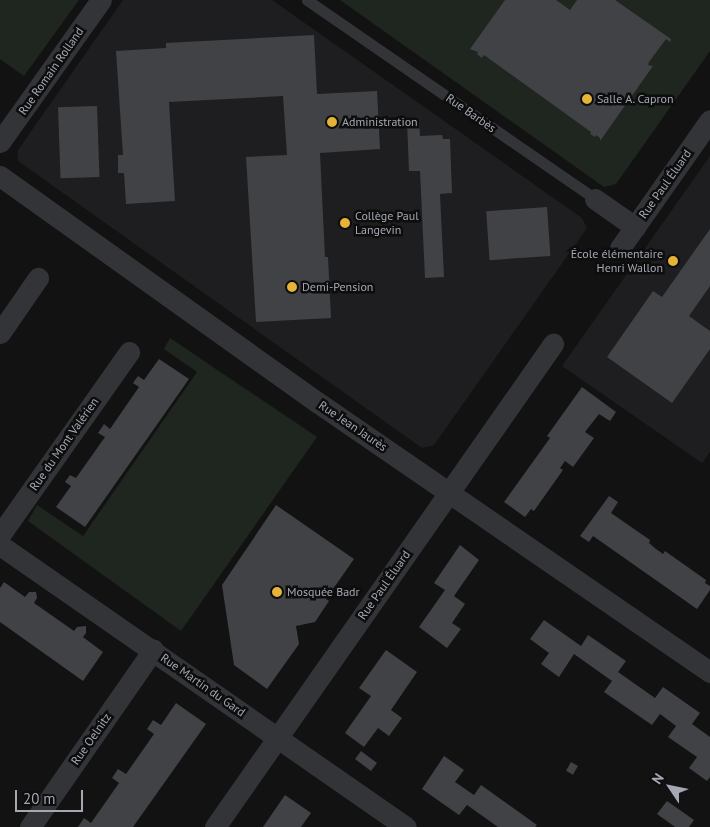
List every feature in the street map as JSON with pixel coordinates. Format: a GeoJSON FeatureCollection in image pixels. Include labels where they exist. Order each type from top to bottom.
{"type":"FeatureCollection","features":[{"type":"Feature","properties":{"kind":"street","name":"Rue Romain Rolland"},"geometry":{"type":"LineString","coordinates":[[0,142],[101,0]]}},
{"type":"Feature","properties":{"kind":"street","name":"Rue Paul Éluard"},"geometry":{"type":"LineString","coordinates":[[620,248],[710,120]]}},
{"type":"Feature","properties":{"kind":"street","name":"Rue Jean Jaurès"},"geometry":{"type":"LineString","coordinates":[[0,176],[310,396],[710,672]]}},
{"type":"Feature","properties":{"kind":"street","name":"Rue Barbès"},"geometry":{"type":"LineString","coordinates":[[595,199],[635,227]]}},
{"type":"Feature","properties":{"kind":"street"},"geometry":{"type":"LineString","coordinates":[[0,333],[38,278]]}},
{"type":"Feature","properties":{"kind":"street","name":"Rue Paul Éluard"},"geometry":{"type":"LineString","coordinates":[[215,827],[553,344]]}},
{"type":"Feature","properties":{"kind":"street","name":"Rue du Mont Valérien"},"geometry":{"type":"LineString","coordinates":[[0,535],[129,352]]}},
{"type":"Feature","properties":{"kind":"street","name":"Rue Martin du Gard"},"geometry":{"type":"LineString","coordinates":[[0,544],[405,827]]}},
{"type":"Feature","properties":{"kind":"street","name":"Rue Oelnitz"},"geometry":{"type":"LineString","coordinates":[[30,827],[153,650]]}},
{"type":"Feature","properties":{"kind":"lane","name":"Rue Barbès"},"geometry":{"type":"LineString","coordinates":[[307,0],[595,199]]}},
{"type":"Feature","properties":{"kind":"shaded area"},"geometry":{"type":"Polygon","coordinates":[[[0,0],[79,0],[24,76],[0,59],[0,0]]]}},
{"type":"Feature","properties":{"kind":"shaded area","name":"Collège Paul Langevin"},"geometry":{"type":"Polygon","coordinates":[[[123,0],[272,0],[582,218],[587,228],[434,445],[422,448],[18,161],[18,150],[123,0]]]}},
{"type":"Feature","properties":{"kind":"shaded area"},"geometry":{"type":"Polygon","coordinates":[[[340,0],[710,0],[710,51],[616,184],[604,187],[340,0]]]}},
{"type":"Feature","properties":{"kind":"shaded area","name":"École élémentaire Henri Wallon"},"geometry":{"type":"Polygon","coordinates":[[[710,156],[710,452],[702,463],[562,366],[710,156]]]}},
{"type":"Feature","properties":{"kind":"shaded area"},"geometry":{"type":"Polygon","coordinates":[[[170,338],[317,437],[181,631],[28,521],[37,505],[83,536],[197,372],[164,349],[170,338]]]}},
{"type":"Feature","properties":{"kind":"building","name":"Salle A. Capron"},"geometry":{"type":"Polygon","coordinates":[[[505,0],[556,0],[570,10],[577,0],[615,0],[671,39],[670,42],[666,39],[649,62],[648,65],[653,66],[600,141],[600,138],[596,135],[595,137],[590,134],[591,132],[484,55],[482,58],[477,54],[478,52],[470,49],[505,0]]]}},
{"type":"Feature","properties":{"kind":"building"},"geometry":{"type":"Polygon","coordinates":[[[314,35],[317,94],[377,91],[380,149],[320,153],[325,257],[328,257],[331,318],[256,322],[246,157],[287,155],[283,96],[169,102],[175,201],[126,204],[124,173],[118,173],[118,155],[123,155],[116,51],[166,48],[166,43],[314,35]]]}},
{"type":"Feature","properties":{"kind":"building"},"geometry":{"type":"Polygon","coordinates":[[[97,106],[99,177],[61,178],[58,107],[97,106]]]}},
{"type":"Feature","properties":{"kind":"building"},"geometry":{"type":"Polygon","coordinates":[[[419,121],[420,136],[442,135],[443,139],[450,139],[452,193],[440,194],[444,277],[425,278],[420,171],[409,171],[407,122],[419,121]]]}},
{"type":"Feature","properties":{"kind":"building"},"geometry":{"type":"Polygon","coordinates":[[[547,207],[550,256],[490,260],[486,211],[547,207]]]}},
{"type":"Feature","properties":{"kind":"building"},"geometry":{"type":"Polygon","coordinates":[[[710,229],[710,286],[689,316],[710,331],[710,349],[672,403],[607,357],[653,291],[662,297],[710,229]]]}},
{"type":"Feature","properties":{"kind":"building"},"geometry":{"type":"Polygon","coordinates":[[[159,359],[189,379],[85,527],[56,507],[71,486],[65,482],[70,475],[76,478],[105,437],[98,433],[104,424],[110,429],[139,387],[133,383],[138,376],[144,380],[159,359]]]}},
{"type":"Feature","properties":{"kind":"building"},"geometry":{"type":"Polygon","coordinates":[[[582,387],[616,412],[610,421],[599,414],[585,432],[594,438],[573,467],[565,461],[560,468],[563,470],[534,511],[531,509],[525,517],[504,502],[550,438],[547,436],[582,387]]]}},
{"type":"Feature","properties":{"kind":"building"},"geometry":{"type":"Polygon","coordinates":[[[609,496],[618,502],[611,513],[650,540],[649,543],[663,554],[665,551],[706,580],[705,583],[710,586],[710,590],[697,609],[593,536],[589,542],[580,536],[609,496]]]}},
{"type":"Feature","properties":{"kind":"building","name":"Mosquée Badr"},"geometry":{"type":"Polygon","coordinates":[[[276,505],[354,559],[326,599],[329,601],[315,622],[296,626],[299,644],[267,689],[234,665],[222,585],[276,505]]]}},
{"type":"Feature","properties":{"kind":"building"},"geometry":{"type":"Polygon","coordinates":[[[460,545],[479,560],[454,596],[465,604],[452,623],[461,629],[447,648],[419,627],[445,590],[434,583],[460,545]]]}},
{"type":"Feature","properties":{"kind":"building"},"geometry":{"type":"Polygon","coordinates":[[[4,582],[25,597],[29,592],[36,592],[37,598],[34,603],[74,631],[77,627],[86,626],[86,633],[83,637],[103,652],[83,681],[0,622],[0,588],[4,582]]]}},
{"type":"Feature","properties":{"kind":"building"},"geometry":{"type":"Polygon","coordinates":[[[544,620],[581,646],[588,635],[626,661],[618,672],[655,698],[663,687],[700,713],[692,724],[710,737],[710,777],[707,781],[689,768],[697,757],[668,737],[676,726],[660,714],[652,725],[604,692],[612,681],[574,654],[559,677],[541,664],[549,653],[530,639],[544,620]]]}},
{"type":"Feature","properties":{"kind":"building"},"geometry":{"type":"Polygon","coordinates":[[[386,650],[417,672],[391,710],[402,718],[389,736],[378,728],[364,747],[345,733],[371,696],[359,688],[386,650]]]}},
{"type":"Feature","properties":{"kind":"building"},"geometry":{"type":"Polygon","coordinates":[[[176,703],[206,724],[133,827],[78,827],[84,818],[91,823],[119,783],[112,778],[118,769],[126,774],[154,734],[147,729],[153,720],[161,725],[176,703]]]}},
{"type":"Feature","properties":{"kind":"building"},"geometry":{"type":"Polygon","coordinates":[[[361,751],[377,763],[371,771],[355,759],[361,751]]]}},
{"type":"Feature","properties":{"kind":"building"},"geometry":{"type":"Polygon","coordinates":[[[444,756],[464,770],[455,782],[474,795],[481,785],[537,825],[535,827],[498,827],[467,805],[459,815],[422,789],[444,756]]]}},
{"type":"Feature","properties":{"kind":"building"},"geometry":{"type":"Polygon","coordinates":[[[571,762],[578,766],[573,775],[566,771],[571,762]]]}},
{"type":"Feature","properties":{"kind":"building"},"geometry":{"type":"Polygon","coordinates":[[[285,795],[311,813],[301,827],[263,827],[285,795]]]}},
{"type":"Feature","properties":{"kind":"building"},"geometry":{"type":"Polygon","coordinates":[[[667,801],[694,820],[689,827],[675,827],[657,814],[667,801]]]}},
{"type":"Feature","properties":{"kind":"place","name":"Salle A. Capron"},"geometry":{"type":"Point","coordinates":[587,99]}},
{"type":"Feature","properties":{"kind":"place","name":"Administration"},"geometry":{"type":"Point","coordinates":[332,122]}},
{"type":"Feature","properties":{"kind":"place","name":"Collège Paul Langevin"},"geometry":{"type":"Point","coordinates":[345,223]}},
{"type":"Feature","properties":{"kind":"place","name":"École élémentaire Henri Wallon"},"geometry":{"type":"Point","coordinates":[673,261]}},
{"type":"Feature","properties":{"kind":"place","name":"Demi-Pension"},"geometry":{"type":"Point","coordinates":[292,287]}},
{"type":"Feature","properties":{"kind":"place","name":"Mosquée Badr"},"geometry":{"type":"Point","coordinates":[277,592]}}]}
